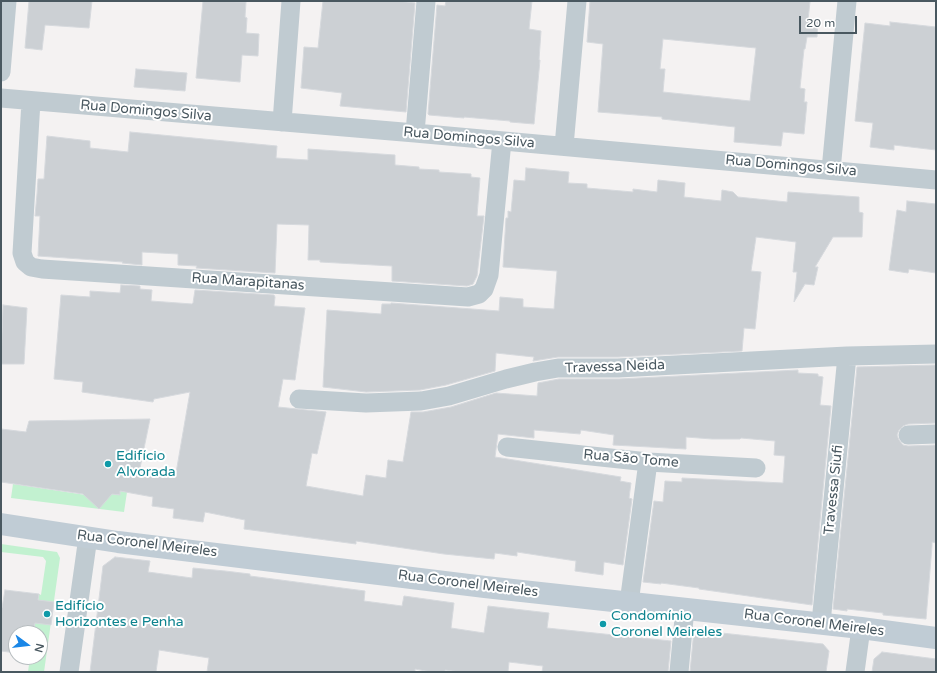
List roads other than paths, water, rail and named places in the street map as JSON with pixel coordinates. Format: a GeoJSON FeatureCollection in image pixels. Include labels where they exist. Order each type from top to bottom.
{"type":"FeatureCollection","features":[{"type":"Feature","properties":{"kind":"street"},"geometry":{"type":"LineString","coordinates":[[1,72],[7,1]]}},
{"type":"Feature","properties":{"kind":"street"},"geometry":{"type":"LineString","coordinates":[[282,122],[292,1]]}},
{"type":"Feature","properties":{"kind":"street"},"geometry":{"type":"LineString","coordinates":[[415,133],[426,1]]}},
{"type":"Feature","properties":{"kind":"street"},"geometry":{"type":"LineString","coordinates":[[564,146],[577,1]]}},
{"type":"Feature","properties":{"kind":"street"},"geometry":{"type":"LineString","coordinates":[[832,170],[847,1]]}},
{"type":"Feature","properties":{"kind":"street","name":"Rua Domingos Silva"},"geometry":{"type":"LineString","coordinates":[[1,98],[564,146],[936,180]]}},
{"type":"Feature","properties":{"kind":"street","name":"Rua Marapitanas"},"geometry":{"type":"LineString","coordinates":[[31,101],[22,253],[25,262],[31,267],[42,269],[468,297],[479,294],[484,288],[489,275],[502,141]]}},
{"type":"Feature","properties":{"kind":"street","name":"Travessa Neida"},"geometry":{"type":"LineString","coordinates":[[299,399],[366,403],[415,401],[449,396],[506,379],[558,368],[626,367],[848,356],[936,354]]}},
{"type":"Feature","properties":{"kind":"street","name":"Travessa Siufi"},"geometry":{"type":"LineString","coordinates":[[821,623],[848,356]]}},
{"type":"Feature","properties":{"kind":"street"},"geometry":{"type":"LineString","coordinates":[[908,435],[936,434]]}},
{"type":"Feature","properties":{"kind":"street","name":"Rua São Tome"},"geometry":{"type":"LineString","coordinates":[[507,447],[648,462],[756,468]]}},
{"type":"Feature","properties":{"kind":"street"},"geometry":{"type":"LineString","coordinates":[[629,603],[648,462]]}},
{"type":"Feature","properties":{"kind":"street","name":"Rua Coronel Meireles"},"geometry":{"type":"LineString","coordinates":[[1,524],[88,537],[478,586],[821,623],[936,638]]}},
{"type":"Feature","properties":{"kind":"street"},"geometry":{"type":"LineString","coordinates":[[68,672],[88,537]]}},
{"type":"Feature","properties":{"kind":"street"},"geometry":{"type":"LineString","coordinates":[[679,672],[685,608]]}},
{"type":"Feature","properties":{"kind":"street"},"geometry":{"type":"LineString","coordinates":[[855,672],[861,628]]}},
{"type":"Feature","properties":{"kind":"place","name":"Edifício Alvorada"},"geometry":{"type":"Point","coordinates":[108,464]}},
{"type":"Feature","properties":{"kind":"place","name":"Edifício Horizontes e Penha"},"geometry":{"type":"Point","coordinates":[47,614]}},
{"type":"Feature","properties":{"kind":"place","name":"Condomínio Coronel Meireles"},"geometry":{"type":"Point","coordinates":[603,624]}}]}
